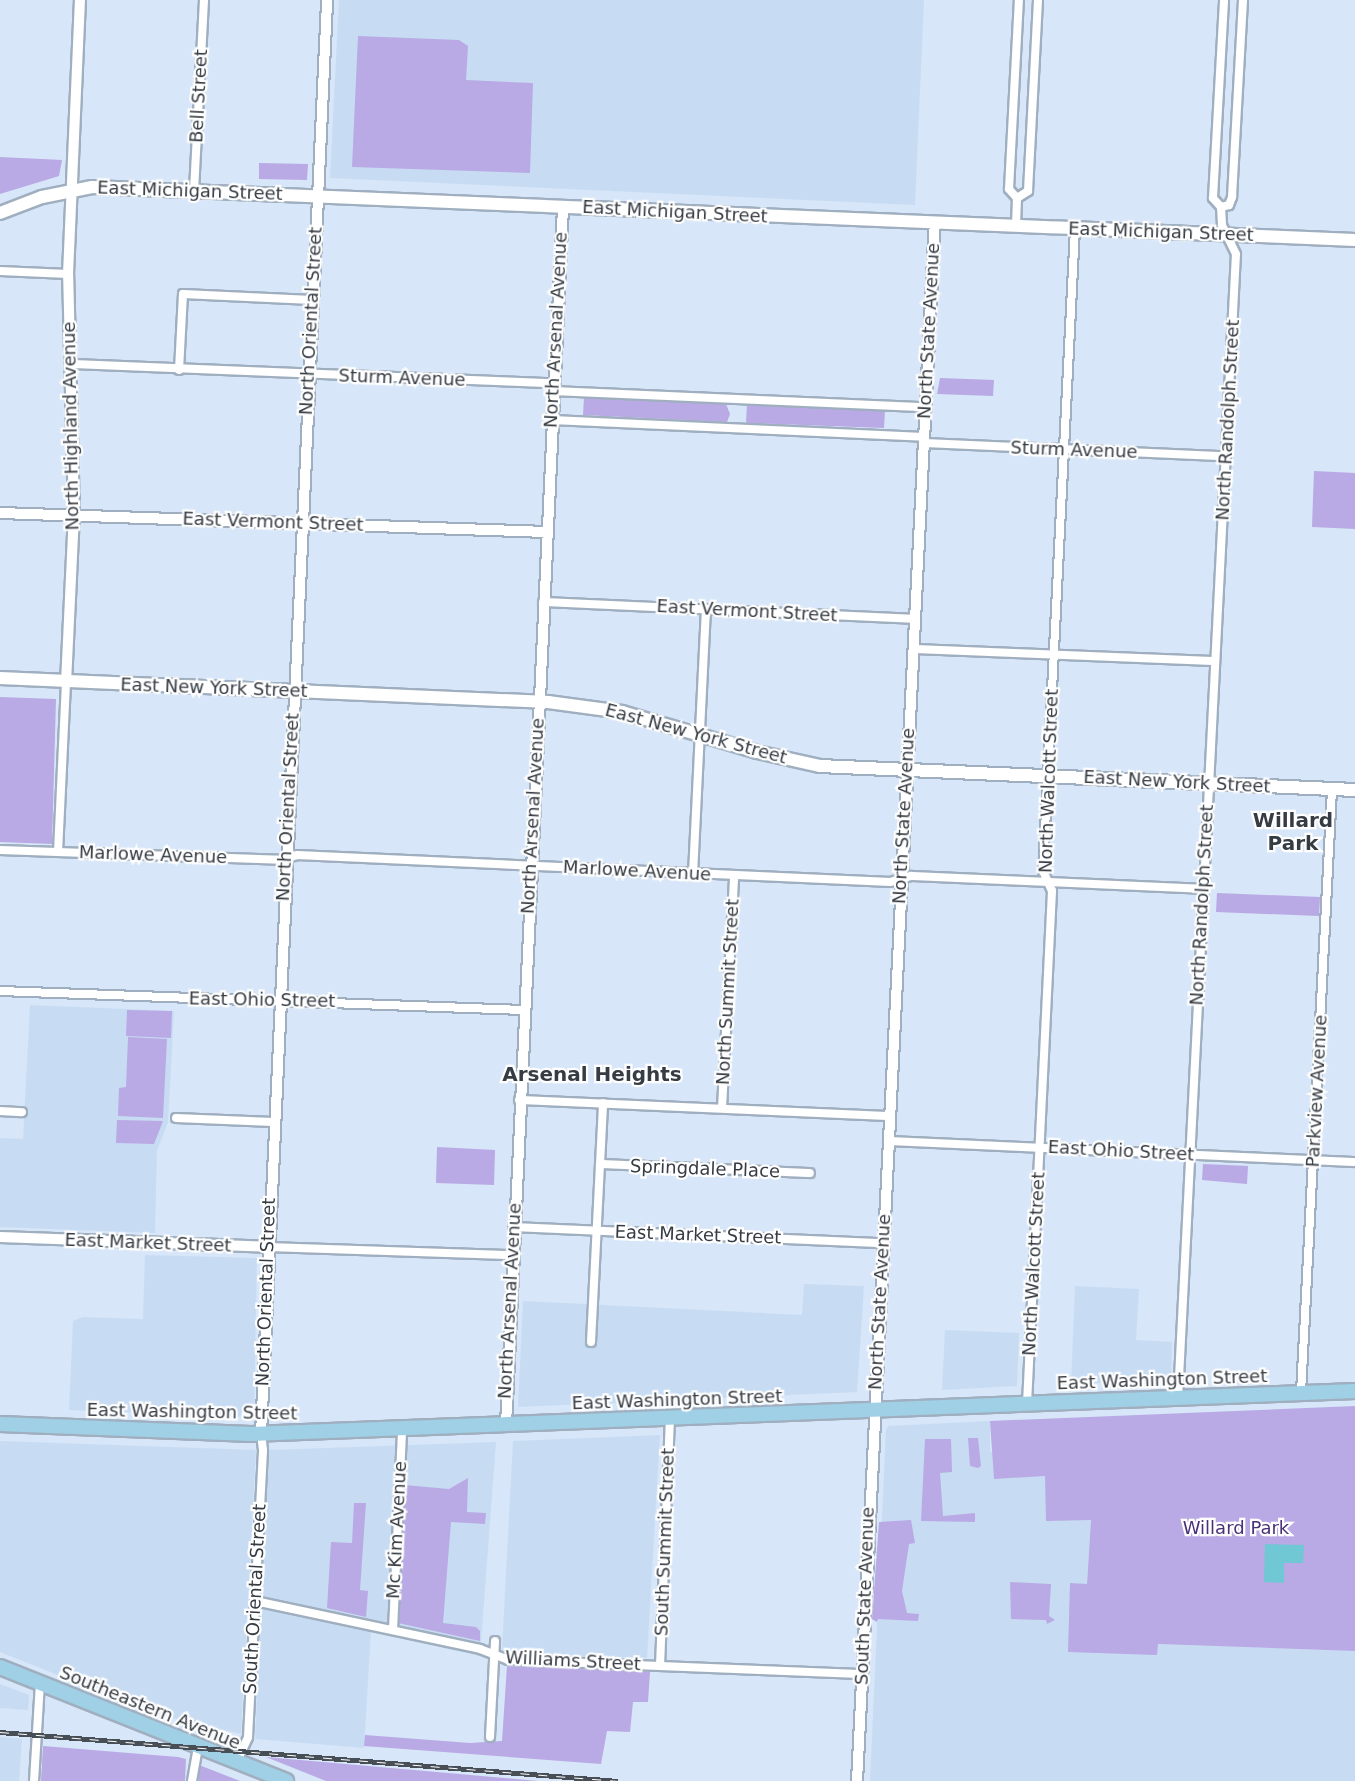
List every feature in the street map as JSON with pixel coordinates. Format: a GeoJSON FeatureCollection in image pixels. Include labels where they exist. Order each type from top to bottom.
{"type":"FeatureCollection","features":[{"type":"Feature","properties":{"kind":"main road","name":"East Michigan Street"},"geometry":{"type":"LineString","coordinates":[[0,213],[72,189],[194,191],[1355,240]]}},
{"type":"Feature","properties":{"kind":"main road","name":"East New York Street"},"geometry":{"type":"LineString","coordinates":[[0,678],[66,683],[538,701],[609,709],[805,764],[1355,790]]}},
{"type":"Feature","properties":{"kind":"main road","name":"East Washington Street"},"geometry":{"type":"LineString","coordinates":[[0,1424],[261,1434],[1355,1390]]}},
{"type":"Feature","properties":{"kind":"main road","name":"Southeastern Avenue"},"geometry":{"type":"LineString","coordinates":[[0,1667],[286,1781]]}},
{"type":"Feature","properties":{"kind":"street","name":"North Highland Avenue"},"geometry":{"type":"LineString","coordinates":[[58,852],[74,515],[68,274],[80,0]]}},
{"type":"Feature","properties":{"kind":"street","name":"Bell Street"},"geometry":{"type":"LineString","coordinates":[[194,191],[204,0]]}},
{"type":"Feature","properties":{"kind":"street","name":"North Oriental Street"},"geometry":{"type":"LineString","coordinates":[[261,1434],[273,1122],[327,0]]}},
{"type":"Feature","properties":{"kind":"street"},"geometry":{"type":"LineString","coordinates":[[1016,226],[1017,198],[1009,189],[1019,0]]}},
{"type":"Feature","properties":{"kind":"street"},"geometry":{"type":"LineString","coordinates":[[1017,198],[1028,190],[1038,0]]}},
{"type":"Feature","properties":{"kind":"street","name":"North Randolph Street"},"geometry":{"type":"LineString","coordinates":[[1178,1398],[1236,254],[1221,222],[1221,207],[1214,198],[1224,0]]}},
{"type":"Feature","properties":{"kind":"street"},"geometry":{"type":"LineString","coordinates":[[1221,207],[1229,205],[1232,197],[1243,0]]}},
{"type":"Feature","properties":{"kind":"street","name":"North Arsenal Avenue"},"geometry":{"type":"LineString","coordinates":[[506,1425],[513,1227],[562,206]]}},
{"type":"Feature","properties":{"kind":"street","name":"North State Avenue"},"geometry":{"type":"LineString","coordinates":[[874,1411],[935,222]]}},
{"type":"Feature","properties":{"kind":"street","name":"North Walcott Street"},"geometry":{"type":"LineString","coordinates":[[1027,1404],[1052,891],[1043,874],[1047,776],[1075,228]]}},
{"type":"Feature","properties":{"kind":"street"},"geometry":{"type":"LineString","coordinates":[[0,271],[68,274]]}},
{"type":"Feature","properties":{"kind":"street"},"geometry":{"type":"LineString","coordinates":[[179,369],[183,294],[312,300]]}},
{"type":"Feature","properties":{"kind":"street","name":"Sturm Avenue"},"geometry":{"type":"LineString","coordinates":[[71,364],[308,374],[925,407]]}},
{"type":"Feature","properties":{"kind":"street","name":"Sturm Avenue"},"geometry":{"type":"LineString","coordinates":[[552,420],[1226,456]]}},
{"type":"Feature","properties":{"kind":"street","name":"East Vermont Street"},"geometry":{"type":"LineString","coordinates":[[0,513],[546,532]]}},
{"type":"Feature","properties":{"kind":"street","name":"East Vermont Street"},"geometry":{"type":"LineString","coordinates":[[543,602],[914,619]]}},
{"type":"Feature","properties":{"kind":"street"},"geometry":{"type":"LineString","coordinates":[[693,874],[706,609]]}},
{"type":"Feature","properties":{"kind":"street"},"geometry":{"type":"LineString","coordinates":[[913,649],[1215,661]]}},
{"type":"Feature","properties":{"kind":"street","name":"Parkview Avenue"},"geometry":{"type":"LineString","coordinates":[[1301,1393],[1332,789]]}},
{"type":"Feature","properties":{"kind":"street","name":"Marlowe Avenue"},"geometry":{"type":"LineString","coordinates":[[0,850],[286,859],[297,855],[890,882],[911,876],[1203,889]]}},
{"type":"Feature","properties":{"kind":"street","name":"North Summit Street"},"geometry":{"type":"LineString","coordinates":[[722,1108],[734,876]]}},
{"type":"Feature","properties":{"kind":"street","name":"East Ohio Street"},"geometry":{"type":"LineString","coordinates":[[0,991],[524,1010]]}},
{"type":"Feature","properties":{"kind":"street"},"geometry":{"type":"LineString","coordinates":[[519,1100],[889,1116]]}},
{"type":"Feature","properties":{"kind":"street"},"geometry":{"type":"LineString","coordinates":[[591,1342],[603,1103]]}},
{"type":"Feature","properties":{"kind":"street"},"geometry":{"type":"LineString","coordinates":[[0,1111],[22,1112]]}},
{"type":"Feature","properties":{"kind":"street"},"geometry":{"type":"LineString","coordinates":[[176,1118],[273,1122]]}},
{"type":"Feature","properties":{"kind":"street","name":"East Ohio Street"},"geometry":{"type":"LineString","coordinates":[[888,1141],[1355,1162]]}},
{"type":"Feature","properties":{"kind":"street","name":"Springdale Place"},"geometry":{"type":"LineString","coordinates":[[600,1164],[810,1173]]}},
{"type":"Feature","properties":{"kind":"street","name":"East Market Street"},"geometry":{"type":"LineString","coordinates":[[513,1227],[883,1243]]}},
{"type":"Feature","properties":{"kind":"street","name":"East Market Street"},"geometry":{"type":"LineString","coordinates":[[0,1237],[512,1255]]}},
{"type":"Feature","properties":{"kind":"street","name":"South State Avenue"},"geometry":{"type":"LineString","coordinates":[[857,1781],[874,1411]]}},
{"type":"Feature","properties":{"kind":"street","name":"South Summit Street"},"geometry":{"type":"LineString","coordinates":[[660,1666],[670,1418]]}},
{"type":"Feature","properties":{"kind":"street","name":"Mc Kim Avenue"},"geometry":{"type":"LineString","coordinates":[[393,1630],[402,1429]]}},
{"type":"Feature","properties":{"kind":"street","name":"South Oriental Street"},"geometry":{"type":"LineString","coordinates":[[237,1761],[248,1737],[261,1434]]}},
{"type":"Feature","properties":{"kind":"street","name":"Williams Street"},"geometry":{"type":"LineString","coordinates":[[255,1601],[393,1630],[508,1660],[862,1674]]}},
{"type":"Feature","properties":{"kind":"street"},"geometry":{"type":"LineString","coordinates":[[490,1737],[495,1641]]}},
{"type":"Feature","properties":{"kind":"street"},"geometry":{"type":"LineString","coordinates":[[34,1781],[40,1684]]}},
{"type":"Feature","properties":{"kind":"street"},"geometry":{"type":"LineString","coordinates":[[192,1781],[198,1746]]}},
{"type":"Feature","properties":{"kind":"shaded area"},"geometry":{"type":"Polygon","coordinates":[[[339,0],[924,0],[915,205],[330,178],[339,0]]]}},
{"type":"Feature","properties":{"kind":"shaded area"},"geometry":{"type":"Polygon","coordinates":[[[30,1005],[174,1011],[168,1122],[157,1151],[155,1233],[0,1227],[0,1138],[23,1139],[30,1005]]]}},
{"type":"Feature","properties":{"kind":"shaded area"},"geometry":{"type":"Polygon","coordinates":[[[145,1255],[257,1258],[254,1417],[69,1410],[73,1321],[83,1317],[143,1319],[145,1255]]]}},
{"type":"Feature","properties":{"kind":"shaded area"},"geometry":{"type":"Polygon","coordinates":[[[804,1284],[864,1286],[857,1392],[518,1407],[523,1301],[802,1315],[804,1284]]]}},
{"type":"Feature","properties":{"kind":"shaded area"},"geometry":{"type":"Polygon","coordinates":[[[1075,1286],[1139,1289],[1136,1340],[1172,1342],[1171,1380],[1071,1384],[1075,1286]]]}},
{"type":"Feature","properties":{"kind":"shaded area"},"geometry":{"type":"Polygon","coordinates":[[[945,1330],[1019,1333],[1017,1386],[942,1390],[945,1330]]]}},
{"type":"Feature","properties":{"kind":"shaded area"},"geometry":{"type":"Polygon","coordinates":[[[990,1421],[990,1451],[1045,1476],[1091,1520],[1087,1584],[1070,1584],[1157,1655],[1157,1644],[1355,1651],[1355,1781],[870,1781],[886,1430],[888,1426],[990,1421]]]}},
{"type":"Feature","properties":{"kind":"shaded area"},"geometry":{"type":"Polygon","coordinates":[[[660,1435],[647,1658],[507,1654],[502,1649],[513,1441],[660,1435]]]}},
{"type":"Feature","properties":{"kind":"shaded area"},"geometry":{"type":"Polygon","coordinates":[[[0,1441],[256,1450],[241,1734],[156,1714],[0,1652],[0,1441]]]}},
{"type":"Feature","properties":{"kind":"shaded area"},"geometry":{"type":"Polygon","coordinates":[[[496,1442],[480,1656],[371,1632],[364,1748],[255,1739],[269,1450],[496,1442]]]}},
{"type":"Feature","properties":{"kind":"shaded area"},"geometry":{"type":"Polygon","coordinates":[[[0,1684],[29,1695],[28,1710],[0,1708],[0,1684]]]}},
{"type":"Feature","properties":{"kind":"shaded area"},"geometry":{"type":"Polygon","coordinates":[[[0,1737],[22,1739],[19,1781],[0,1781],[0,1737]]]}},
{"type":"Feature","properties":{"kind":"green space"},"geometry":{"type":"Polygon","coordinates":[[[358,36],[459,40],[468,46],[466,80],[533,83],[530,173],[352,167],[358,36]]]}},
{"type":"Feature","properties":{"kind":"green space"},"geometry":{"type":"Polygon","coordinates":[[[0,157],[62,160],[59,176],[0,194],[0,157]]]}},
{"type":"Feature","properties":{"kind":"green space"},"geometry":{"type":"Polygon","coordinates":[[[259,163],[308,164],[307,180],[259,179],[259,163]]]}},
{"type":"Feature","properties":{"kind":"green space"},"geometry":{"type":"Polygon","coordinates":[[[940,378],[994,380],[993,396],[937,394],[940,378]]]}},
{"type":"Feature","properties":{"kind":"green space"},"geometry":{"type":"Polygon","coordinates":[[[584,398],[726,404],[730,414],[727,422],[583,415],[584,398]]]}},
{"type":"Feature","properties":{"kind":"green space"},"geometry":{"type":"Polygon","coordinates":[[[747,404],[885,410],[884,428],[746,423],[747,404]]]}},
{"type":"Feature","properties":{"kind":"green space"},"geometry":{"type":"Polygon","coordinates":[[[1314,471],[1355,473],[1355,529],[1312,527],[1314,471]]]}},
{"type":"Feature","properties":{"kind":"green space"},"geometry":{"type":"Polygon","coordinates":[[[0,697],[56,699],[52,844],[0,842],[0,697]]]}},
{"type":"Feature","properties":{"kind":"green space"},"geometry":{"type":"Polygon","coordinates":[[[1217,893],[1320,897],[1319,916],[1216,912],[1217,893]]]}},
{"type":"Feature","properties":{"kind":"green space"},"geometry":{"type":"Polygon","coordinates":[[[127,1010],[172,1011],[171,1038],[126,1036],[127,1010]]]}},
{"type":"Feature","properties":{"kind":"green space"},"geometry":{"type":"Polygon","coordinates":[[[128,1037],[167,1039],[163,1118],[118,1116],[119,1088],[126,1087],[128,1037]]]}},
{"type":"Feature","properties":{"kind":"green space"},"geometry":{"type":"Polygon","coordinates":[[[117,1120],[163,1121],[154,1144],[116,1143],[117,1120]]]}},
{"type":"Feature","properties":{"kind":"green space"},"geometry":{"type":"Polygon","coordinates":[[[437,1147],[495,1150],[494,1185],[436,1183],[437,1147]]]}},
{"type":"Feature","properties":{"kind":"green space"},"geometry":{"type":"Polygon","coordinates":[[[1203,1164],[1248,1166],[1247,1184],[1202,1180],[1203,1164]]]}},
{"type":"Feature","properties":{"kind":"green space","name":"Willard Park"},"geometry":{"type":"Polygon","coordinates":[[[1355,1406],[1355,1651],[1158,1644],[1157,1655],[1068,1652],[1070,1583],[1087,1584],[1091,1520],[1046,1521],[1045,1476],[994,1479],[990,1421],[1355,1406]]]}},
{"type":"Feature","properties":{"kind":"green space"},"geometry":{"type":"Polygon","coordinates":[[[968,1438],[978,1438],[981,1466],[978,1468],[970,1466],[968,1438]]]}},
{"type":"Feature","properties":{"kind":"green space"},"geometry":{"type":"Polygon","coordinates":[[[925,1439],[951,1439],[952,1472],[940,1473],[943,1516],[975,1513],[975,1522],[921,1521],[925,1439]]]}},
{"type":"Feature","properties":{"kind":"green space"},"geometry":{"type":"Polygon","coordinates":[[[468,1478],[467,1512],[486,1513],[485,1524],[451,1522],[443,1623],[476,1627],[480,1631],[480,1641],[398,1623],[404,1485],[449,1489],[468,1478]]]}},
{"type":"Feature","properties":{"kind":"green space"},"geometry":{"type":"Polygon","coordinates":[[[354,1503],[366,1503],[360,1590],[368,1591],[366,1617],[327,1608],[331,1542],[352,1543],[354,1503]]]}},
{"type":"Feature","properties":{"kind":"green space"},"geometry":{"type":"Polygon","coordinates":[[[911,1520],[915,1543],[909,1544],[902,1591],[907,1613],[919,1614],[918,1621],[878,1619],[877,1622],[872,1619],[879,1522],[911,1520]]]}},
{"type":"Feature","properties":{"kind":"green space"},"geometry":{"type":"Polygon","coordinates":[[[1010,1582],[1051,1584],[1049,1616],[1055,1620],[1047,1624],[1046,1620],[1011,1619],[1010,1582]]]}},
{"type":"Feature","properties":{"kind":"green space"},"geometry":{"type":"Polygon","coordinates":[[[507,1666],[650,1672],[648,1702],[633,1702],[630,1732],[607,1731],[601,1764],[364,1746],[365,1735],[470,1743],[502,1741],[507,1666]]]}},
{"type":"Feature","properties":{"kind":"green space"},"geometry":{"type":"Polygon","coordinates":[[[43,1746],[178,1757],[186,1759],[185,1781],[41,1781],[43,1746]]]}},
{"type":"Feature","properties":{"kind":"green space"},"geometry":{"type":"Polygon","coordinates":[[[266,1757],[538,1781],[326,1781],[266,1757]]]}},
{"type":"Feature","properties":{"kind":"green space"},"geometry":{"type":"Polygon","coordinates":[[[199,1765],[240,1781],[199,1781],[199,1765]]]}},
{"type":"Feature","properties":{"kind":"water"},"geometry":{"type":"Polygon","coordinates":[[[1265,1544],[1304,1545],[1303,1563],[1284,1563],[1284,1583],[1264,1582],[1265,1544]]]}},
{"type":"Feature","properties":{"kind":"railway"},"geometry":{"type":"LineString","coordinates":[[0,1732],[618,1781]]}},
{"type":"Feature","properties":{"kind":"district","name":"Willard Park"},"geometry":{"type":"Point","coordinates":[1293,832]}},
{"type":"Feature","properties":{"kind":"district","name":"Arsenal Heights"},"geometry":{"type":"Point","coordinates":[592,1074]}}]}
